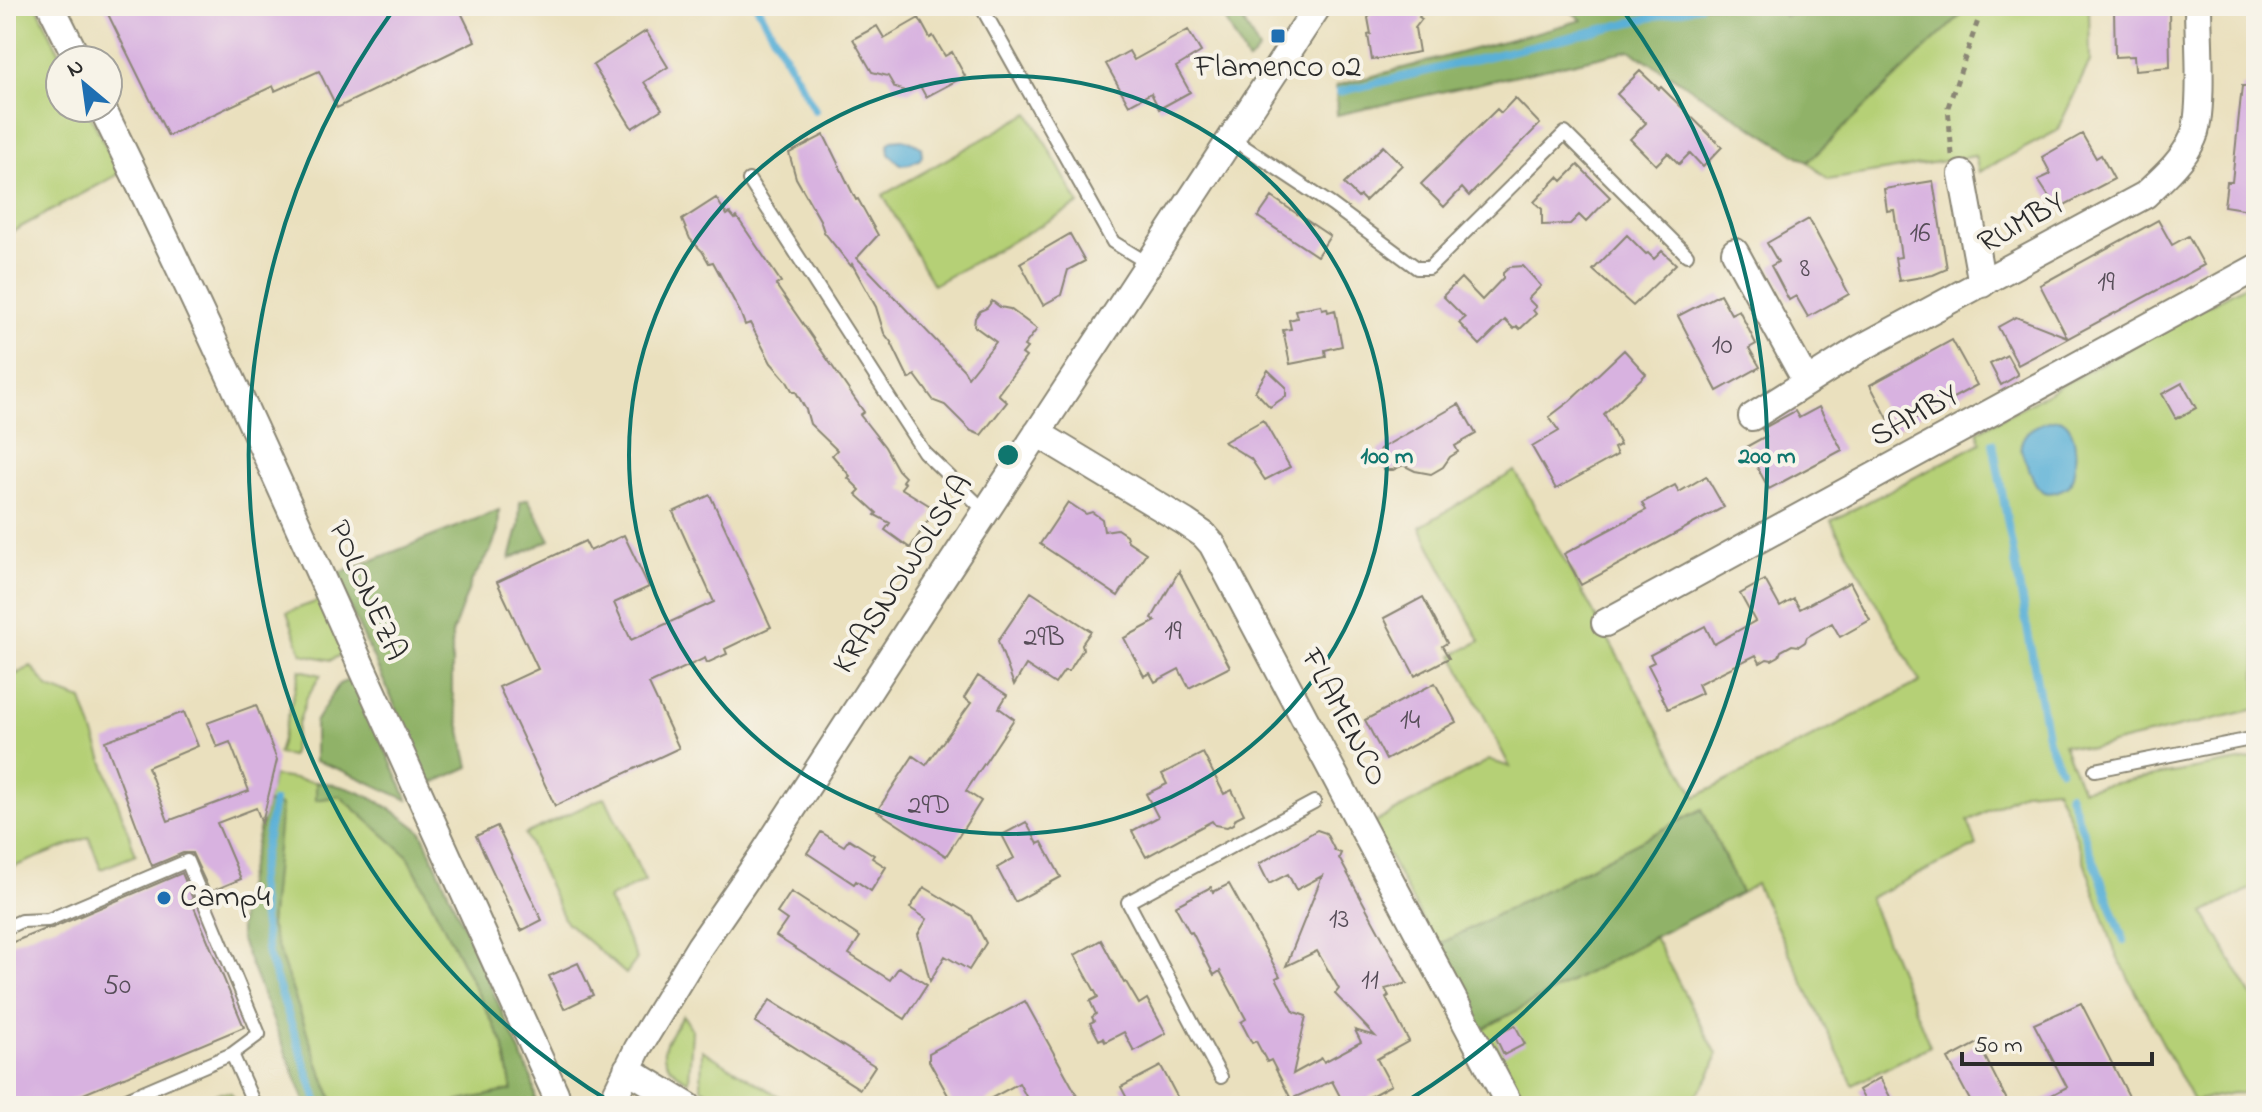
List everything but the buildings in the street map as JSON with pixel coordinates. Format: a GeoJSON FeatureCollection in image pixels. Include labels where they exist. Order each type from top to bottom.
{"type":"FeatureCollection","features":[{"type":"Feature","properties":{"kind":"street"},"geometry":{"type":"LineString","coordinates":[[51,6],[70,44]]}},
{"type":"Feature","properties":{"kind":"street","name":"KRASNOWOLSKA"},"geometry":{"type":"LineString","coordinates":[[610,1106],[627,1069],[700,946],[1318,6]]}},
{"type":"Feature","properties":{"kind":"street","name":"RUMBY"},"geometry":{"type":"LineString","coordinates":[[1752,417],[1806,381],[1910,321],[2145,195],[2177,163],[2194,136],[2198,100],[2198,6]]}},
{"type":"Feature","properties":{"kind":"street","name":"POLONEZA"},"geometry":{"type":"LineString","coordinates":[[110,124],[230,374],[433,819],[559,1106]]}},
{"type":"Feature","properties":{"kind":"street"},"geometry":{"type":"LineString","coordinates":[[1962,174],[1982,284]]}},
{"type":"Feature","properties":{"kind":"street"},"geometry":{"type":"LineString","coordinates":[[1735,252],[1806,381]]}},
{"type":"Feature","properties":{"kind":"street","name":"SAMBY"},"geometry":{"type":"LineString","coordinates":[[1605,623],[2256,268]]}},
{"type":"Feature","properties":{"kind":"street","name":"FLAMENCO"},"geometry":{"type":"LineString","coordinates":[[1037,433],[1185,522],[1212,544],[1510,1106]]}},
{"type":"Feature","properties":{"kind":"street"},"geometry":{"type":"LineString","coordinates":[[627,1069],[688,1106]]}},
{"type":"Feature","properties":{"kind":"lane"},"geometry":{"type":"LineString","coordinates":[[981,6],[1113,242],[1149,264]]}},
{"type":"Feature","properties":{"kind":"lane"},"geometry":{"type":"LineString","coordinates":[[1231,138],[1332,205],[1417,268],[1429,268],[1565,133],[1687,255]]}},
{"type":"Feature","properties":{"kind":"lane"},"geometry":{"type":"LineString","coordinates":[[749,180],[924,452],[986,512]]}},
{"type":"Feature","properties":{"kind":"lane"},"geometry":{"type":"LineString","coordinates":[[2095,770],[2256,738]]}},
{"type":"Feature","properties":{"kind":"lane"},"geometry":{"type":"LineString","coordinates":[[1221,1077],[1128,902],[1314,802]]}},
{"type":"Feature","properties":{"kind":"lane"},"geometry":{"type":"LineString","coordinates":[[6,928],[21,921],[48,920],[187,861],[259,1034],[232,1054],[110,1106]]}},
{"type":"Feature","properties":{"kind":"lane"},"geometry":{"type":"LineString","coordinates":[[232,1054],[255,1106]]}},
{"type":"Feature","properties":{"kind":"lane"},"geometry":{"type":"LineString","coordinates":[[2249,1106],[2256,1104]]}},
{"type":"Feature","properties":{"kind":"path"},"geometry":{"type":"LineString","coordinates":[[1962,174],[1952,160],[1948,107],[1983,6]]}},
{"type":"Feature","properties":{"kind":"green space"},"geometry":{"type":"Polygon","coordinates":[[[6,6],[37,6],[55,44],[44,44],[44,124],[95,124],[119,174],[6,235],[6,6]]]}},
{"type":"Feature","properties":{"kind":"green space"},"geometry":{"type":"Polygon","coordinates":[[[1218,6],[1235,6],[1259,50],[1248,62],[1218,6]]]}},
{"type":"Feature","properties":{"kind":"green space"},"geometry":{"type":"Polygon","coordinates":[[[1585,6],[1781,6],[1784,16],[1824,6],[1970,6],[1808,162],[1630,50],[1337,115],[1336,86],[1582,20],[1569,10],[1585,6]]]}},
{"type":"Feature","properties":{"kind":"green space"},"geometry":{"type":"Polygon","coordinates":[[[1970,6],[2089,6],[2090,61],[2057,131],[1979,172],[1975,156],[1828,180],[1808,162],[1970,6]]]}},
{"type":"Feature","properties":{"kind":"green space"},"geometry":{"type":"Polygon","coordinates":[[[1029,113],[1079,204],[933,285],[883,195],[1029,113]]]}},
{"type":"Feature","properties":{"kind":"green space"},"geometry":{"type":"Polygon","coordinates":[[[2256,279],[2256,709],[2091,749],[2063,744],[2082,789],[2256,758],[2256,886],[2204,913],[2256,1003],[2256,1092],[2193,1101],[2116,954],[2056,788],[2025,791],[1968,821],[1977,846],[1869,898],[1930,1046],[1853,1085],[1756,884],[1741,893],[1702,809],[1436,946],[1372,824],[1489,760],[1510,767],[1453,655],[1480,641],[1420,527],[1515,471],[1696,797],[1920,682],[1831,521],[1981,443],[1978,431],[2256,279]]]}},
{"type":"Feature","properties":{"kind":"green space"},"geometry":{"type":"Polygon","coordinates":[[[528,499],[550,540],[510,559],[519,525],[520,502],[528,499]]]}},
{"type":"Feature","properties":{"kind":"green space"},"geometry":{"type":"Polygon","coordinates":[[[499,510],[498,531],[490,552],[472,580],[452,634],[452,692],[469,767],[431,784],[335,575],[499,510]]]}},
{"type":"Feature","properties":{"kind":"green space"},"geometry":{"type":"Polygon","coordinates":[[[321,600],[345,653],[331,660],[302,654],[287,612],[321,600]]]}},
{"type":"Feature","properties":{"kind":"green space"},"geometry":{"type":"Polygon","coordinates":[[[6,653],[17,674],[31,666],[49,688],[82,700],[136,855],[101,869],[89,837],[6,870],[6,653]]]}},
{"type":"Feature","properties":{"kind":"green space"},"geometry":{"type":"Polygon","coordinates":[[[300,670],[321,675],[307,697],[291,756],[278,754],[300,670]]]}},
{"type":"Feature","properties":{"kind":"green space"},"geometry":{"type":"Polygon","coordinates":[[[353,678],[408,800],[315,761],[315,722],[339,684],[353,678]]]}},
{"type":"Feature","properties":{"kind":"green space"},"geometry":{"type":"Polygon","coordinates":[[[273,776],[316,782],[316,799],[340,796],[408,856],[503,1043],[512,1090],[438,1106],[335,1106],[270,926],[280,806],[266,803],[273,776]]]}},
{"type":"Feature","properties":{"kind":"green space"},"geometry":{"type":"Polygon","coordinates":[[[316,782],[345,787],[372,798],[421,831],[532,1079],[536,1100],[510,1106],[438,1106],[512,1090],[503,1043],[408,856],[340,796],[316,800],[316,782]]]}},
{"type":"Feature","properties":{"kind":"green space"},"geometry":{"type":"Polygon","coordinates":[[[605,797],[645,881],[608,899],[637,959],[626,974],[565,921],[525,834],[605,797]]]}},
{"type":"Feature","properties":{"kind":"green space"},"geometry":{"type":"Polygon","coordinates":[[[266,803],[281,806],[270,926],[335,1106],[307,1106],[240,938],[240,907],[266,803]]]}},
{"type":"Feature","properties":{"kind":"green space"},"geometry":{"type":"Polygon","coordinates":[[[1702,809],[1741,893],[1479,1031],[1436,946],[1702,809]]]}},
{"type":"Feature","properties":{"kind":"green space"},"geometry":{"type":"Polygon","coordinates":[[[1654,937],[1717,1054],[1704,1084],[1680,1106],[1521,1106],[1479,1031],[1654,937]]]}},
{"type":"Feature","properties":{"kind":"green space"},"geometry":{"type":"Polygon","coordinates":[[[683,1015],[692,1030],[689,1081],[669,1066],[664,1051],[683,1015]]]}},
{"type":"Feature","properties":{"kind":"green space"},"geometry":{"type":"Polygon","coordinates":[[[702,1050],[794,1106],[731,1106],[701,1087],[702,1050]]]}},
{"type":"Feature","properties":{"kind":"green space"},"geometry":{"type":"Polygon","coordinates":[[[221,1092],[231,1093],[239,1106],[186,1106],[221,1092]]]}},
{"type":"Feature","properties":{"kind":"water"},"geometry":{"type":"Polygon","coordinates":[[[902,139],[921,147],[919,160],[901,165],[889,154],[888,144],[892,140],[902,139]]]}},
{"type":"Feature","properties":{"kind":"water"},"geometry":{"type":"Polygon","coordinates":[[[2059,419],[2066,423],[2074,439],[2074,470],[2069,486],[2048,493],[2034,481],[2022,454],[2022,441],[2034,427],[2059,419]]]}},
{"type":"Feature","properties":{"kind":"waterway"},"geometry":{"type":"LineString","coordinates":[[757,6],[815,110]]}},
{"type":"Feature","properties":{"kind":"waterway"},"geometry":{"type":"LineString","coordinates":[[1339,92],[1699,6]]}},
{"type":"Feature","properties":{"kind":"waterway"},"geometry":{"type":"LineString","coordinates":[[1993,443],[2048,741],[2060,769]]}},
{"type":"Feature","properties":{"kind":"waterway"},"geometry":{"type":"LineString","coordinates":[[2069,794],[2124,941]]}},
{"type":"Feature","properties":{"kind":"waterway"},"geometry":{"type":"LineString","coordinates":[[274,802],[258,882],[268,955],[319,1106]]}},
{"type":"Feature","properties":{"kind":"place","name":"Flamenco 02"},"geometry":{"type":"Point","coordinates":[1278,36]}},
{"type":"Feature","properties":{"kind":"place","name":"Camp4"},"geometry":{"type":"Point","coordinates":[164,898]}}]}
